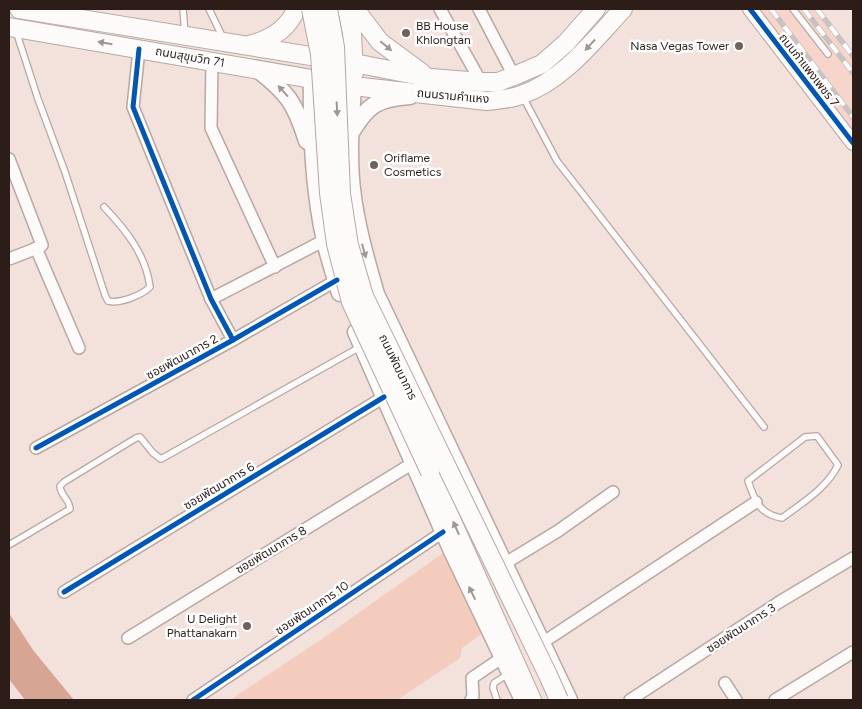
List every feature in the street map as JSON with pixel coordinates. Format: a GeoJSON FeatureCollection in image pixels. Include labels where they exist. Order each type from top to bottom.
{"type":"FeatureCollection","features":[{"type":"Feature","properties":{"kind":"main road","name":"ถนนสุขุมวิท 71"},"geometry":{"type":"LineString","coordinates":[[19,9],[311,56]]}},
{"type":"Feature","properties":{"kind":"main road"},"geometry":{"type":"LineString","coordinates":[[246,46],[263,42],[283,29],[296,9]]}},
{"type":"Feature","properties":{"kind":"main road"},"geometry":{"type":"LineString","coordinates":[[304,9],[311,56],[312,78]]}},
{"type":"Feature","properties":{"kind":"main road","name":"ถนนพัฒนาการ"},"geometry":{"type":"LineString","coordinates":[[311,9],[320,54],[329,193],[336,244],[351,302],[430,472],[532,700]]}},
{"type":"Feature","properties":{"kind":"main road","name":"ถนนพัฒนาการ"},"geometry":{"type":"LineString","coordinates":[[328,9],[335,47],[341,194],[349,245],[364,296],[559,700]]}},
{"type":"Feature","properties":{"kind":"main road"},"geometry":{"type":"LineString","coordinates":[[347,9],[352,33],[353,86]]}},
{"type":"Feature","properties":{"kind":"main road"},"geometry":{"type":"LineString","coordinates":[[350,133],[362,114],[371,106],[383,100],[430,86],[380,42],[355,9]]}},
{"type":"Feature","properties":{"kind":"main road","name":"ถนนรามคำแหง"},"geometry":{"type":"LineString","coordinates":[[312,78],[353,86],[430,86],[498,82],[542,64],[566,43],[596,9]]}},
{"type":"Feature","properties":{"kind":"main road","name":"ถนนรามคำแหง"},"geometry":{"type":"LineString","coordinates":[[311,56],[354,63],[487,101],[504,100],[522,95],[553,78],[577,59],[622,9]]}},
{"type":"Feature","properties":{"kind":"main road","name":"ถนนสุขุมวิท 71"},"geometry":{"type":"LineString","coordinates":[[12,27],[312,78]]}},
{"type":"Feature","properties":{"kind":"main road"},"geometry":{"type":"LineString","coordinates":[[257,69],[276,84],[296,108],[314,167]]}},
{"type":"Feature","properties":{"kind":"main road","name":"ถนนพัฒนาการ"},"geometry":{"type":"LineString","coordinates":[[312,78],[314,167],[325,240],[344,305],[443,532],[523,700]]}},
{"type":"Feature","properties":{"kind":"main road","name":"ถนนพัฒนาการ"},"geometry":{"type":"LineString","coordinates":[[353,86],[350,133],[352,188],[359,233],[376,294],[569,700]]}},
{"type":"Feature","properties":{"kind":"main road"},"geometry":{"type":"LineString","coordinates":[[337,282],[356,272],[370,273]]}},
{"type":"Feature","properties":{"kind":"street"},"geometry":{"type":"LineString","coordinates":[[440,9],[481,82]]}},
{"type":"Feature","properties":{"kind":"street"},"geometry":{"type":"LineString","coordinates":[[479,9],[514,76]]}},
{"type":"Feature","properties":{"kind":"street","name":"ถนนกำแพงเพชร 7"},"geometry":{"type":"LineString","coordinates":[[750,9],[853,143]]}},
{"type":"Feature","properties":{"kind":"street"},"geometry":{"type":"LineString","coordinates":[[138,49],[133,107],[211,299],[233,340]]}},
{"type":"Feature","properties":{"kind":"street"},"geometry":{"type":"LineString","coordinates":[[212,61],[211,128],[275,267]]}},
{"type":"Feature","properties":{"kind":"street"},"geometry":{"type":"LineString","coordinates":[[9,159],[39,246],[78,348]]}},
{"type":"Feature","properties":{"kind":"street"},"geometry":{"type":"LineString","coordinates":[[211,299],[325,240]]}},
{"type":"Feature","properties":{"kind":"street"},"geometry":{"type":"LineString","coordinates":[[9,259],[39,246]]}},
{"type":"Feature","properties":{"kind":"street","name":"ซอยพัฒนาการ 2"},"geometry":{"type":"LineString","coordinates":[[36,448],[337,282]]}},
{"type":"Feature","properties":{"kind":"street","name":"ซอยพัฒนาการ 6"},"geometry":{"type":"LineString","coordinates":[[64,592],[384,397]]}},
{"type":"Feature","properties":{"kind":"street","name":"ซอยพัฒนาการ 8"},"geometry":{"type":"LineString","coordinates":[[128,638],[413,463]]}},
{"type":"Feature","properties":{"kind":"street"},"geometry":{"type":"LineString","coordinates":[[504,564],[558,531],[613,492]]}},
{"type":"Feature","properties":{"kind":"street"},"geometry":{"type":"LineString","coordinates":[[542,643],[756,502]]}},
{"type":"Feature","properties":{"kind":"street","name":"ซอยพัฒนาการ 10"},"geometry":{"type":"LineString","coordinates":[[193,700],[443,532]]}},
{"type":"Feature","properties":{"kind":"street","name":"ซอยพัฒนาการ 3"},"geometry":{"type":"LineString","coordinates":[[630,700],[781,601],[853,558]]}},
{"type":"Feature","properties":{"kind":"street"},"geometry":{"type":"LineString","coordinates":[[775,700],[853,652]]}},
{"type":"Feature","properties":{"kind":"street"},"geometry":{"type":"LineString","coordinates":[[471,700],[472,678],[502,657]]}},
{"type":"Feature","properties":{"kind":"street"},"geometry":{"type":"LineString","coordinates":[[725,683],[736,700]]}},
{"type":"Feature","properties":{"kind":"lane"},"geometry":{"type":"LineString","coordinates":[[183,9],[185,36]]}},
{"type":"Feature","properties":{"kind":"lane"},"geometry":{"type":"LineString","coordinates":[[209,9],[225,42]]}},
{"type":"Feature","properties":{"kind":"lane"},"geometry":{"type":"LineString","coordinates":[[793,9],[828,54]]}},
{"type":"Feature","properties":{"kind":"lane"},"geometry":{"type":"LineString","coordinates":[[12,27],[65,172],[105,295],[108,301],[115,303],[146,291],[150,287],[138,250],[126,230],[104,207]]}},
{"type":"Feature","properties":{"kind":"lane"},"geometry":{"type":"LineString","coordinates":[[522,95],[557,161],[764,427]]}},
{"type":"Feature","properties":{"kind":"lane"},"geometry":{"type":"LineString","coordinates":[[9,545],[70,509],[70,505],[60,490],[60,486],[64,482],[136,438],[140,437],[153,453],[161,459],[362,346]]}},
{"type":"Feature","properties":{"kind":"lane"},"geometry":{"type":"LineString","coordinates":[[817,436],[838,465],[834,474],[821,487],[782,518],[770,516],[756,502],[748,481],[805,437],[817,436]]}},
{"type":"Feature","properties":{"kind":"lane"},"geometry":{"type":"LineString","coordinates":[[497,700],[493,688],[494,683],[510,673]]}},
{"type":"Feature","properties":{"kind":"shaded area"},"geometry":{"type":"Polygon","coordinates":[[[759,9],[820,9],[853,52],[853,132],[759,9]]]}},
{"type":"Feature","properties":{"kind":"shaded area"},"geometry":{"type":"Polygon","coordinates":[[[443,553],[483,633],[462,648],[460,658],[397,700],[230,700],[322,639],[443,553]]]}},
{"type":"Feature","properties":{"kind":"shaded area"},"geometry":{"type":"Polygon","coordinates":[[[9,613],[33,650],[74,700],[25,700],[9,679],[9,613]]]}},
{"type":"Feature","properties":{"kind":"railway"},"geometry":{"type":"LineString","coordinates":[[771,9],[853,117]]}},
{"type":"Feature","properties":{"kind":"railway"},"geometry":{"type":"LineString","coordinates":[[804,9],[853,73]]}},
{"type":"Feature","properties":{"kind":"railway"},"geometry":{"type":"LineString","coordinates":[[817,9],[853,56]]}},
{"type":"Feature","properties":{"kind":"cycle path"},"geometry":{"type":"LineString","coordinates":[[750,9],[853,143]]}},
{"type":"Feature","properties":{"kind":"cycle path"},"geometry":{"type":"LineString","coordinates":[[139,49],[133,107],[211,299],[233,340]]}},
{"type":"Feature","properties":{"kind":"cycle path"},"geometry":{"type":"LineString","coordinates":[[36,448],[233,340],[337,280]]}},
{"type":"Feature","properties":{"kind":"cycle path"},"geometry":{"type":"LineString","coordinates":[[64,592],[384,397]]}},
{"type":"Feature","properties":{"kind":"cycle path"},"geometry":{"type":"LineString","coordinates":[[193,700],[443,532]]}},
{"type":"Feature","properties":{"kind":"place","name":"BB House Khlongtan"},"geometry":{"type":"Point","coordinates":[406,33]}},
{"type":"Feature","properties":{"kind":"place","name":"Nasa Vegas Tower"},"geometry":{"type":"Point","coordinates":[739,46]}},
{"type":"Feature","properties":{"kind":"place","name":"Oriflame Cosmetics"},"geometry":{"type":"Point","coordinates":[374,165]}},
{"type":"Feature","properties":{"kind":"place","name":"U Delight Phattanakarn"},"geometry":{"type":"Point","coordinates":[247,626]}}]}
